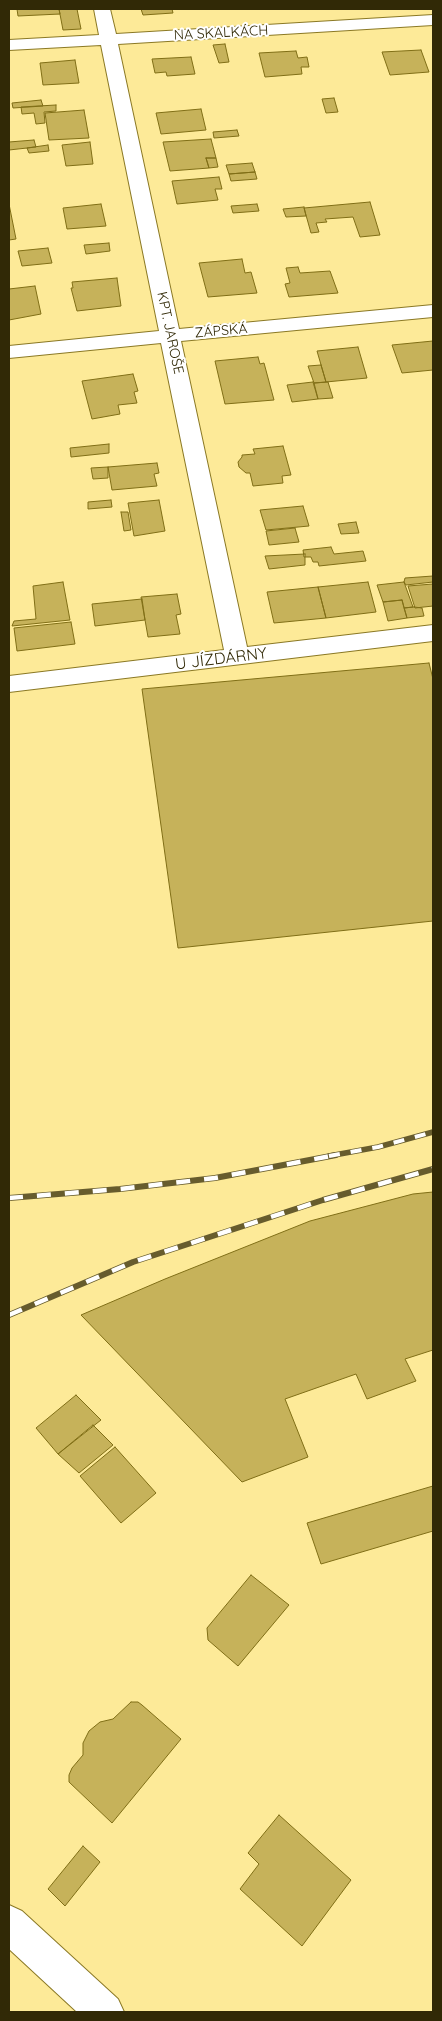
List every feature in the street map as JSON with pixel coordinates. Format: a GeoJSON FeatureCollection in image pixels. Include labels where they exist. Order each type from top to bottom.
{"type":"FeatureCollection","features":[{"type":"Feature","properties":{"kind":"street","name":"KPT. JAROŠE"},"geometry":{"type":"LineString","coordinates":[[102,9],[237,657]]}},
{"type":"Feature","properties":{"kind":"street","name":"NA SKALKÁCH"},"geometry":{"type":"LineString","coordinates":[[9,45],[433,20]]}},
{"type":"Feature","properties":{"kind":"street","name":"ZÁPSKÁ"},"geometry":{"type":"LineString","coordinates":[[9,352],[433,311]]}},
{"type":"Feature","properties":{"kind":"street","name":"U JÍZDÁRNY"},"geometry":{"type":"LineString","coordinates":[[9,684],[433,633]]}},
{"type":"Feature","properties":{"kind":"street"},"geometry":{"type":"LineString","coordinates":[[9,1924],[105,2012]]}},
{"type":"Feature","properties":{"kind":"building"},"geometry":{"type":"Polygon","coordinates":[[[17,9],[59,9],[60,14],[18,16],[17,9]]]}},
{"type":"Feature","properties":{"kind":"building"},"geometry":{"type":"Polygon","coordinates":[[[59,9],[77,9],[81,29],[63,30],[59,9]]]}},
{"type":"Feature","properties":{"kind":"building"},"geometry":{"type":"Polygon","coordinates":[[[141,9],[172,9],[173,13],[143,15],[141,9]]]}},
{"type":"Feature","properties":{"kind":"building"},"geometry":{"type":"Polygon","coordinates":[[[225,44],[229,62],[219,63],[213,45],[225,44]]]}},
{"type":"Feature","properties":{"kind":"building"},"geometry":{"type":"Polygon","coordinates":[[[421,50],[429,72],[390,75],[382,52],[421,50]]]}},
{"type":"Feature","properties":{"kind":"building"},"geometry":{"type":"Polygon","coordinates":[[[296,51],[298,58],[307,57],[309,67],[301,67],[302,74],[265,77],[259,53],[296,51]]]}},
{"type":"Feature","properties":{"kind":"building"},"geometry":{"type":"Polygon","coordinates":[[[191,57],[195,74],[167,76],[166,72],[155,73],[152,59],[191,57]]]}},
{"type":"Feature","properties":{"kind":"building"},"geometry":{"type":"Polygon","coordinates":[[[75,60],[79,83],[43,85],[40,63],[75,60]]]}},
{"type":"Feature","properties":{"kind":"building"},"geometry":{"type":"Polygon","coordinates":[[[334,98],[338,112],[326,113],[322,99],[334,98]]]}},
{"type":"Feature","properties":{"kind":"building"},"geometry":{"type":"Polygon","coordinates":[[[41,100],[43,106],[13,108],[12,103],[41,100]]]}},
{"type":"Feature","properties":{"kind":"building"},"geometry":{"type":"Polygon","coordinates":[[[56,105],[56,111],[44,112],[45,123],[36,124],[34,113],[22,114],[21,107],[56,105]]]}},
{"type":"Feature","properties":{"kind":"building"},"geometry":{"type":"Polygon","coordinates":[[[201,109],[206,130],[161,134],[156,113],[201,109]]]}},
{"type":"Feature","properties":{"kind":"building"},"geometry":{"type":"Polygon","coordinates":[[[84,110],[89,138],[49,140],[45,113],[84,110]]]}},
{"type":"Feature","properties":{"kind":"building"},"geometry":{"type":"Polygon","coordinates":[[[237,130],[239,136],[214,138],[213,132],[237,130]]]}},
{"type":"Feature","properties":{"kind":"building"},"geometry":{"type":"Polygon","coordinates":[[[211,139],[216,158],[206,158],[209,168],[170,171],[163,142],[211,139]]]}},
{"type":"Feature","properties":{"kind":"building"},"geometry":{"type":"Polygon","coordinates":[[[34,140],[36,147],[9,150],[9,142],[34,140]]]}},
{"type":"Feature","properties":{"kind":"building"},"geometry":{"type":"Polygon","coordinates":[[[90,142],[93,164],[66,166],[62,145],[90,142]]]}},
{"type":"Feature","properties":{"kind":"building"},"geometry":{"type":"Polygon","coordinates":[[[48,145],[49,151],[29,153],[27,148],[48,145]]]}},
{"type":"Feature","properties":{"kind":"building"},"geometry":{"type":"Polygon","coordinates":[[[206,158],[216,158],[218,167],[209,168],[206,158]]]}},
{"type":"Feature","properties":{"kind":"building"},"geometry":{"type":"Polygon","coordinates":[[[252,163],[255,172],[229,174],[226,165],[252,163]]]}},
{"type":"Feature","properties":{"kind":"building"},"geometry":{"type":"Polygon","coordinates":[[[255,172],[257,179],[231,181],[229,174],[255,172]]]}},
{"type":"Feature","properties":{"kind":"building"},"geometry":{"type":"Polygon","coordinates":[[[219,177],[222,189],[215,189],[218,200],[177,204],[172,181],[219,177]]]}},
{"type":"Feature","properties":{"kind":"building"},"geometry":{"type":"Polygon","coordinates":[[[370,202],[380,235],[360,237],[353,217],[325,219],[327,222],[316,223],[319,232],[311,233],[304,208],[370,202]]]}},
{"type":"Feature","properties":{"kind":"building"},"geometry":{"type":"Polygon","coordinates":[[[9,204],[16,239],[9,240],[9,204]]]}},
{"type":"Feature","properties":{"kind":"building"},"geometry":{"type":"Polygon","coordinates":[[[101,204],[106,226],[67,229],[63,208],[101,204]]]}},
{"type":"Feature","properties":{"kind":"building"},"geometry":{"type":"Polygon","coordinates":[[[257,204],[259,211],[233,213],[231,206],[257,204]]]}},
{"type":"Feature","properties":{"kind":"building"},"geometry":{"type":"Polygon","coordinates":[[[304,207],[306,216],[286,217],[283,209],[304,207]]]}},
{"type":"Feature","properties":{"kind":"building"},"geometry":{"type":"Polygon","coordinates":[[[109,243],[110,251],[86,254],[84,245],[109,243]]]}},
{"type":"Feature","properties":{"kind":"building"},"geometry":{"type":"Polygon","coordinates":[[[48,248],[52,263],[22,266],[18,251],[48,248]]]}},
{"type":"Feature","properties":{"kind":"building"},"geometry":{"type":"Polygon","coordinates":[[[242,259],[245,273],[251,272],[257,293],[208,297],[199,263],[242,259]]]}},
{"type":"Feature","properties":{"kind":"building"},"geometry":{"type":"Polygon","coordinates":[[[298,267],[300,273],[330,271],[338,293],[289,297],[285,284],[290,283],[286,268],[298,267]]]}},
{"type":"Feature","properties":{"kind":"building"},"geometry":{"type":"Polygon","coordinates":[[[117,278],[121,306],[77,311],[71,288],[73,288],[72,282],[117,278]]]}},
{"type":"Feature","properties":{"kind":"building"},"geometry":{"type":"Polygon","coordinates":[[[35,286],[41,314],[9,320],[9,289],[35,286]]]}},
{"type":"Feature","properties":{"kind":"building"},"geometry":{"type":"Polygon","coordinates":[[[433,341],[433,370],[402,373],[392,345],[433,341]]]}},
{"type":"Feature","properties":{"kind":"building"},"geometry":{"type":"Polygon","coordinates":[[[358,347],[367,378],[326,382],[317,351],[358,347]]]}},
{"type":"Feature","properties":{"kind":"building"},"geometry":{"type":"Polygon","coordinates":[[[258,357],[260,364],[264,363],[274,400],[225,404],[215,361],[258,357]]]}},
{"type":"Feature","properties":{"kind":"building"},"geometry":{"type":"Polygon","coordinates":[[[321,365],[326,382],[314,383],[308,366],[321,365]]]}},
{"type":"Feature","properties":{"kind":"building"},"geometry":{"type":"Polygon","coordinates":[[[133,374],[138,391],[134,392],[137,403],[118,405],[120,414],[92,419],[82,381],[133,374]]]}},
{"type":"Feature","properties":{"kind":"building"},"geometry":{"type":"Polygon","coordinates":[[[313,382],[318,399],[292,402],[287,385],[313,382]]]}},
{"type":"Feature","properties":{"kind":"building"},"geometry":{"type":"Polygon","coordinates":[[[328,382],[333,398],[318,399],[314,383],[328,382]]]}},
{"type":"Feature","properties":{"kind":"building"},"geometry":{"type":"Polygon","coordinates":[[[109,444],[109,453],[71,457],[70,448],[109,444]]]}},
{"type":"Feature","properties":{"kind":"building"},"geometry":{"type":"Polygon","coordinates":[[[283,446],[291,475],[282,476],[283,483],[253,486],[250,473],[246,473],[239,467],[238,462],[242,455],[255,454],[253,449],[283,446]]]}},
{"type":"Feature","properties":{"kind":"building"},"geometry":{"type":"Polygon","coordinates":[[[157,463],[159,473],[154,474],[157,486],[112,490],[108,467],[157,463]]]}},
{"type":"Feature","properties":{"kind":"building"},"geometry":{"type":"Polygon","coordinates":[[[108,467],[108,478],[93,479],[91,468],[108,467]]]}},
{"type":"Feature","properties":{"kind":"building"},"geometry":{"type":"Polygon","coordinates":[[[111,500],[112,507],[88,509],[88,502],[111,500]]]}},
{"type":"Feature","properties":{"kind":"building"},"geometry":{"type":"Polygon","coordinates":[[[159,500],[165,531],[134,536],[128,503],[159,500]]]}},
{"type":"Feature","properties":{"kind":"building"},"geometry":{"type":"Polygon","coordinates":[[[303,506],[309,526],[266,530],[260,510],[303,506]]]}},
{"type":"Feature","properties":{"kind":"building"},"geometry":{"type":"Polygon","coordinates":[[[121,512],[128,512],[131,530],[124,531],[121,512]]]}},
{"type":"Feature","properties":{"kind":"building"},"geometry":{"type":"Polygon","coordinates":[[[356,522],[359,533],[341,534],[338,524],[356,522]]]}},
{"type":"Feature","properties":{"kind":"building"},"geometry":{"type":"Polygon","coordinates":[[[295,528],[299,542],[269,545],[266,531],[295,528]]]}},
{"type":"Feature","properties":{"kind":"building"},"geometry":{"type":"Polygon","coordinates":[[[331,547],[334,554],[363,551],[366,561],[319,566],[318,562],[313,562],[311,557],[304,557],[303,550],[331,547]]]}},
{"type":"Feature","properties":{"kind":"building"},"geometry":{"type":"Polygon","coordinates":[[[305,554],[305,565],[269,569],[265,556],[305,554]]]}},
{"type":"Feature","properties":{"kind":"building"},"geometry":{"type":"Polygon","coordinates":[[[433,576],[433,582],[406,585],[404,582],[405,578],[433,576]]]}},
{"type":"Feature","properties":{"kind":"building"},"geometry":{"type":"Polygon","coordinates":[[[63,582],[70,620],[12,626],[14,621],[36,619],[33,586],[63,582]]]}},
{"type":"Feature","properties":{"kind":"building"},"geometry":{"type":"Polygon","coordinates":[[[368,582],[376,612],[326,618],[318,587],[368,582]]]}},
{"type":"Feature","properties":{"kind":"building"},"geometry":{"type":"Polygon","coordinates":[[[404,582],[413,607],[404,608],[402,600],[383,602],[377,585],[404,582]]]}},
{"type":"Feature","properties":{"kind":"building"},"geometry":{"type":"Polygon","coordinates":[[[433,584],[433,606],[415,608],[408,586],[433,584]]]}},
{"type":"Feature","properties":{"kind":"building"},"geometry":{"type":"Polygon","coordinates":[[[318,587],[326,618],[274,623],[267,592],[318,587]]]}},
{"type":"Feature","properties":{"kind":"building"},"geometry":{"type":"Polygon","coordinates":[[[177,594],[181,614],[176,615],[180,634],[148,637],[141,597],[177,594]]]}},
{"type":"Feature","properties":{"kind":"building"},"geometry":{"type":"Polygon","coordinates":[[[142,599],[145,620],[95,626],[92,604],[142,599]]]}},
{"type":"Feature","properties":{"kind":"building"},"geometry":{"type":"Polygon","coordinates":[[[402,600],[407,618],[388,621],[383,602],[402,600]]]}},
{"type":"Feature","properties":{"kind":"building"},"geometry":{"type":"Polygon","coordinates":[[[404,608],[422,608],[424,616],[407,618],[404,608]]]}},
{"type":"Feature","properties":{"kind":"building"},"geometry":{"type":"Polygon","coordinates":[[[71,622],[75,644],[17,651],[14,628],[71,622]]]}},
{"type":"Feature","properties":{"kind":"building"},"geometry":{"type":"Polygon","coordinates":[[[429,663],[433,679],[433,921],[178,948],[142,689],[429,663]]]}},
{"type":"Feature","properties":{"kind":"building"},"geometry":{"type":"Polygon","coordinates":[[[433,1192],[433,1350],[405,1359],[416,1381],[367,1399],[356,1374],[285,1399],[308,1457],[242,1482],[81,1315],[310,1221],[413,1194],[433,1192]]]}},
{"type":"Feature","properties":{"kind":"building"},"geometry":{"type":"Polygon","coordinates":[[[76,1395],[101,1420],[58,1454],[36,1428],[76,1395]]]}},
{"type":"Feature","properties":{"kind":"building"},"geometry":{"type":"Polygon","coordinates":[[[93,1425],[113,1445],[79,1473],[58,1454],[93,1425]]]}},
{"type":"Feature","properties":{"kind":"building"},"geometry":{"type":"Polygon","coordinates":[[[115,1447],[156,1493],[121,1523],[80,1476],[115,1447]]]}},
{"type":"Feature","properties":{"kind":"building"},"geometry":{"type":"Polygon","coordinates":[[[433,1486],[433,1531],[321,1564],[307,1523],[433,1486]]]}},
{"type":"Feature","properties":{"kind":"building"},"geometry":{"type":"Polygon","coordinates":[[[251,1575],[289,1605],[238,1666],[208,1640],[207,1628],[251,1575]]]}},
{"type":"Feature","properties":{"kind":"building"},"geometry":{"type":"Polygon","coordinates":[[[131,1702],[138,1702],[181,1739],[112,1823],[69,1782],[69,1775],[72,1768],[83,1755],[83,1743],[89,1731],[100,1722],[113,1719],[131,1702]]]}},
{"type":"Feature","properties":{"kind":"building"},"geometry":{"type":"Polygon","coordinates":[[[279,1815],[351,1880],[302,1946],[240,1889],[259,1864],[248,1853],[279,1815]]]}},
{"type":"Feature","properties":{"kind":"building"},"geometry":{"type":"Polygon","coordinates":[[[83,1846],[100,1862],[65,1906],[48,1889],[83,1846]]]}},
{"type":"Feature","properties":{"kind":"railway"},"geometry":{"type":"LineString","coordinates":[[329,1156],[378,1147],[433,1132]]}},
{"type":"Feature","properties":{"kind":"railway"},"geometry":{"type":"LineString","coordinates":[[9,1198],[120,1189],[215,1178],[336,1155]]}},
{"type":"Feature","properties":{"kind":"railway"},"geometry":{"type":"LineString","coordinates":[[9,1315],[133,1262],[323,1200],[433,1169]]}}]}
